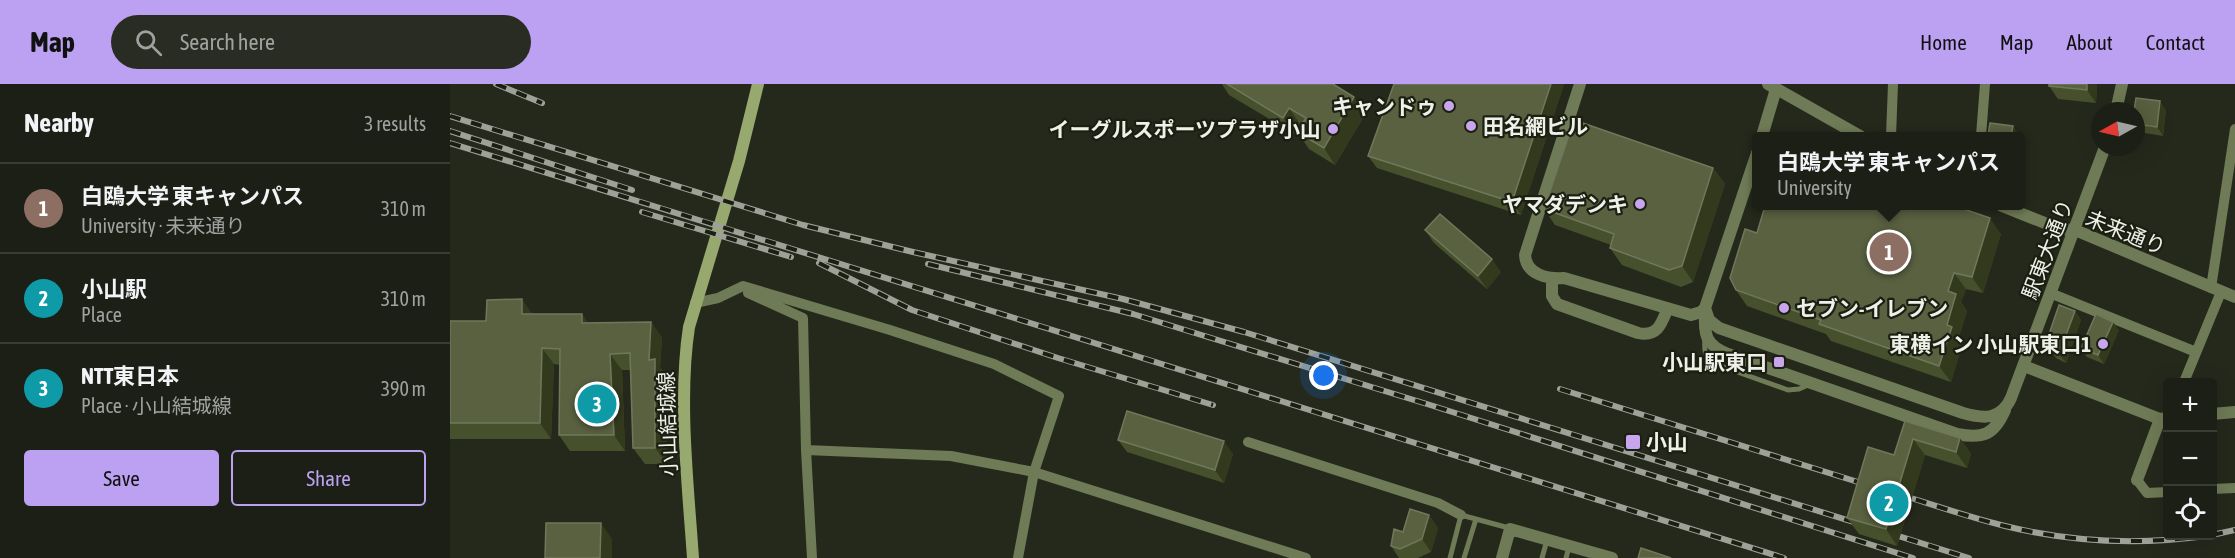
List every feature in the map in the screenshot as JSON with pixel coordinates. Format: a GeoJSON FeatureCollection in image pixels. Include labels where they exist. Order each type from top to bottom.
{"type":"FeatureCollection","features":[{"type":"Feature","properties":{"kind":"main road","name":"小山結城線"},"geometry":{"type":"LineString","coordinates":[[693,558],[684,354],[688,327],[739,161],[758,84]]}},
{"type":"Feature","properties":{"kind":"street"},"geometry":{"type":"LineString","coordinates":[[1580,84],[1526,261],[1532,271],[1552,279],[1564,278],[1667,310],[1691,315],[1706,308]]}},
{"type":"Feature","properties":{"kind":"street"},"geometry":{"type":"LineString","coordinates":[[1891,132],[1893,84]]}},
{"type":"Feature","properties":{"kind":"street"},"geometry":{"type":"LineString","coordinates":[[1981,132],[1985,84]]}},
{"type":"Feature","properties":{"kind":"street"},"geometry":{"type":"LineString","coordinates":[[2118,102],[2122,84]]}},
{"type":"Feature","properties":{"kind":"street"},"geometry":{"type":"LineString","coordinates":[[1763,132],[1774,86],[1853,132]]}},
{"type":"Feature","properties":{"kind":"street"},"geometry":{"type":"LineString","coordinates":[[2186,378],[2216,290],[2235,129]]}},
{"type":"Feature","properties":{"kind":"street","name":"駅東大通り"},"geometry":{"type":"LineString","coordinates":[[1706,308],[1705,329],[1708,340],[1718,350],[1957,434],[1984,435],[1992,431],[2000,421],[2024,366],[2102,156]]}},
{"type":"Feature","properties":{"kind":"street"},"geometry":{"type":"LineString","coordinates":[[1752,168],[1706,308],[1709,321],[1719,328],[1963,413],[1984,417],[2005,410]]}},
{"type":"Feature","properties":{"kind":"street","name":"未来通り"},"geometry":{"type":"LineString","coordinates":[[2012,210],[2060,229],[2075,230],[2235,297]]}},
{"type":"Feature","properties":{"kind":"street"},"geometry":{"type":"LineString","coordinates":[[1552,279],[1552,296],[1557,304],[1638,333],[1650,334],[1656,331],[1667,310]]}},
{"type":"Feature","properties":{"kind":"street"},"geometry":{"type":"LineString","coordinates":[[743,286],[748,293],[803,318],[806,450],[812,558]]}},
{"type":"Feature","properties":{"kind":"street"},"geometry":{"type":"LineString","coordinates":[[695,303],[718,298],[743,286],[994,364],[1059,396],[1034,472],[1018,558]]}},
{"type":"Feature","properties":{"kind":"street"},"geometry":{"type":"LineString","coordinates":[[2050,293],[2196,352]]}},
{"type":"Feature","properties":{"kind":"street"},"geometry":{"type":"LineString","coordinates":[[2024,366],[2163,416]]}},
{"type":"Feature","properties":{"kind":"street"},"geometry":{"type":"LineString","coordinates":[[2217,414],[2235,412]]}},
{"type":"Feature","properties":{"kind":"street"},"geometry":{"type":"LineString","coordinates":[[2163,422],[2137,480],[2147,493],[2163,492]]}},
{"type":"Feature","properties":{"kind":"street"},"geometry":{"type":"LineString","coordinates":[[1248,442],[1438,503],[1461,515]]}},
{"type":"Feature","properties":{"kind":"street"},"geometry":{"type":"LineString","coordinates":[[806,450],[951,456],[1034,472],[1306,558]]}},
{"type":"Feature","properties":{"kind":"street"},"geometry":{"type":"LineString","coordinates":[[2217,489],[2235,488]]}},
{"type":"Feature","properties":{"kind":"street"},"geometry":{"type":"LineString","coordinates":[[1502,558],[1510,529],[1548,539],[1568,552],[1612,558]]}},
{"type":"Feature","properties":{"kind":"lane"},"geometry":{"type":"LineString","coordinates":[[1449,558],[1461,515],[1510,529]]}},
{"type":"Feature","properties":{"kind":"lane"},"geometry":{"type":"LineString","coordinates":[[1464,558],[1476,519]]}},
{"type":"Feature","properties":{"kind":"lane"},"geometry":{"type":"LineString","coordinates":[[1542,558],[1548,539]]}},
{"type":"Feature","properties":{"kind":"building","name":"イーグルスポーツプラザ小山"},"geometry":{"type":"Polygon","coordinates":[[[1227,84],[1333,84],[1354,97],[1324,148],[1297,132],[1306,118],[1289,108],[1283,118],[1227,84]]]}},
{"type":"Feature","properties":{"kind":"building","name":"田名網ビル"},"geometry":{"type":"Polygon","coordinates":[[[1394,84],[1551,84],[1512,202],[1368,156],[1394,84]]]}},
{"type":"Feature","properties":{"kind":"building"},"geometry":{"type":"Polygon","coordinates":[[[2049,84],[2087,84],[2087,90],[2049,86],[2049,84]]]}},
{"type":"Feature","properties":{"kind":"building"},"geometry":{"type":"Polygon","coordinates":[[[2136,98],[2160,101],[2157,127],[2145,125],[2145,102],[2135,102],[2136,98]]]}},
{"type":"Feature","properties":{"kind":"building","name":"ヤマダデンキ"},"geometry":{"type":"Polygon","coordinates":[[[1574,120],[1713,168],[1682,266],[1669,270],[1610,248],[1614,234],[1544,209],[1574,120]]]}},
{"type":"Feature","properties":{"kind":"building"},"geometry":{"type":"Polygon","coordinates":[[[1990,123],[2013,126],[2012,132],[1989,132],[1990,123]]]}},
{"type":"Feature","properties":{"kind":"building"},"geometry":{"type":"Polygon","coordinates":[[[1764,210],[1967,210],[1990,218],[1972,277],[1954,273],[1948,291],[1956,294],[1947,325],[1952,327],[1939,366],[1819,324],[1821,320],[1736,290],[1730,278],[1745,229],[1757,233],[1764,210]]]}},
{"type":"Feature","properties":{"kind":"building"},"geometry":{"type":"Polygon","coordinates":[[[1440,214],[1492,259],[1478,276],[1425,230],[1440,214]]]}},
{"type":"Feature","properties":{"kind":"building"},"geometry":{"type":"Polygon","coordinates":[[[522,299],[522,314],[582,314],[582,323],[651,322],[649,360],[655,359],[655,448],[633,448],[630,353],[610,354],[614,435],[559,435],[560,349],[542,348],[540,423],[450,423],[450,321],[486,321],[487,300],[522,299]]]}},
{"type":"Feature","properties":{"kind":"building"},"geometry":{"type":"Polygon","coordinates":[[[2059,305],[2075,311],[2059,354],[2050,350],[2047,340],[2059,305]]]}},
{"type":"Feature","properties":{"kind":"building"},"geometry":{"type":"Polygon","coordinates":[[[2096,314],[2113,322],[2098,355],[2081,348],[2096,314]]]}},
{"type":"Feature","properties":{"kind":"building"},"geometry":{"type":"Polygon","coordinates":[[[1127,411],[1224,441],[1215,470],[1118,440],[1127,411]]]}},
{"type":"Feature","properties":{"kind":"building"},"geometry":{"type":"Polygon","coordinates":[[[1905,421],[1960,438],[1956,452],[1913,439],[1886,529],[1847,518],[1868,447],[1894,455],[1905,421]]]}},
{"type":"Feature","properties":{"kind":"building"},"geometry":{"type":"Polygon","coordinates":[[[1410,509],[1429,515],[1422,539],[1400,549],[1391,546],[1394,529],[1403,532],[1410,509]]]}},
{"type":"Feature","properties":{"kind":"building"},"geometry":{"type":"Polygon","coordinates":[[[546,523],[601,523],[600,558],[545,558],[546,523]]]}},
{"type":"Feature","properties":{"kind":"building"},"geometry":{"type":"Polygon","coordinates":[[[1641,548],[1671,558],[1638,558],[1641,548]]]}},
{"type":"Feature","properties":{"kind":"railway"},"geometry":{"type":"LineString","coordinates":[[496,84],[542,103]]}},
{"type":"Feature","properties":{"kind":"railway"},"geometry":{"type":"LineString","coordinates":[[450,116],[803,225],[1123,299],[1244,332],[1969,558]]}},
{"type":"Feature","properties":{"kind":"railway"},"geometry":{"type":"LineString","coordinates":[[450,131],[632,190]]}},
{"type":"Feature","properties":{"kind":"railway"},"geometry":{"type":"LineString","coordinates":[[450,143],[1784,558]]}},
{"type":"Feature","properties":{"kind":"railway"},"geometry":{"type":"LineString","coordinates":[[642,212],[791,257]]}},
{"type":"Feature","properties":{"kind":"railway"},"geometry":{"type":"LineString","coordinates":[[819,263],[912,310],[1058,358],[1213,405]]}},
{"type":"Feature","properties":{"kind":"railway"},"geometry":{"type":"LineString","coordinates":[[928,264],[1133,314],[1427,404],[1913,558]]}},
{"type":"Feature","properties":{"kind":"railway"},"geometry":{"type":"LineString","coordinates":[[1560,389],[1874,487]]}},
{"type":"Feature","properties":{"kind":"railway"},"geometry":{"type":"LineString","coordinates":[[1895,493],[1963,515],[2055,536],[2131,541],[2163,540]]}},
{"type":"Feature","properties":{"kind":"railway"},"geometry":{"type":"LineString","coordinates":[[2217,534],[2235,530]]}},
{"type":"Feature","properties":{"kind":"place","name":"キャンドゥ"},"geometry":{"type":"Point","coordinates":[1449,106]}},
{"type":"Feature","properties":{"kind":"place","name":"田名網ビル"},"geometry":{"type":"Point","coordinates":[1471,126]}},
{"type":"Feature","properties":{"kind":"place","name":"イーグルスポーツプラザ小山"},"geometry":{"type":"Point","coordinates":[1333,129]}},
{"type":"Feature","properties":{"kind":"place","name":"ヤマダデンキ"},"geometry":{"type":"Point","coordinates":[1640,204]}},
{"type":"Feature","properties":{"kind":"place","name":"白鴎大学 東キャンパス"},"geometry":{"type":"Point","coordinates":[1889,252]}},
{"type":"Feature","properties":{"kind":"place","name":"セブン-イレブン"},"geometry":{"type":"Point","coordinates":[1784,308]}},
{"type":"Feature","properties":{"kind":"place","name":"東横イン 小山駅東口1"},"geometry":{"type":"Point","coordinates":[2103,344]}},
{"type":"Feature","properties":{"kind":"place","name":"小山駅東口"},"geometry":{"type":"Point","coordinates":[1779,362]}},
{"type":"Feature","properties":{"kind":"place","name":"NTT東日本"},"geometry":{"type":"Point","coordinates":[597,404]}},
{"type":"Feature","properties":{"kind":"place","name":"小山"},"geometry":{"type":"Point","coordinates":[1633,442]}},
{"type":"Feature","properties":{"kind":"place","name":"小山駅"},"geometry":{"type":"Point","coordinates":[1889,503]}}]}
